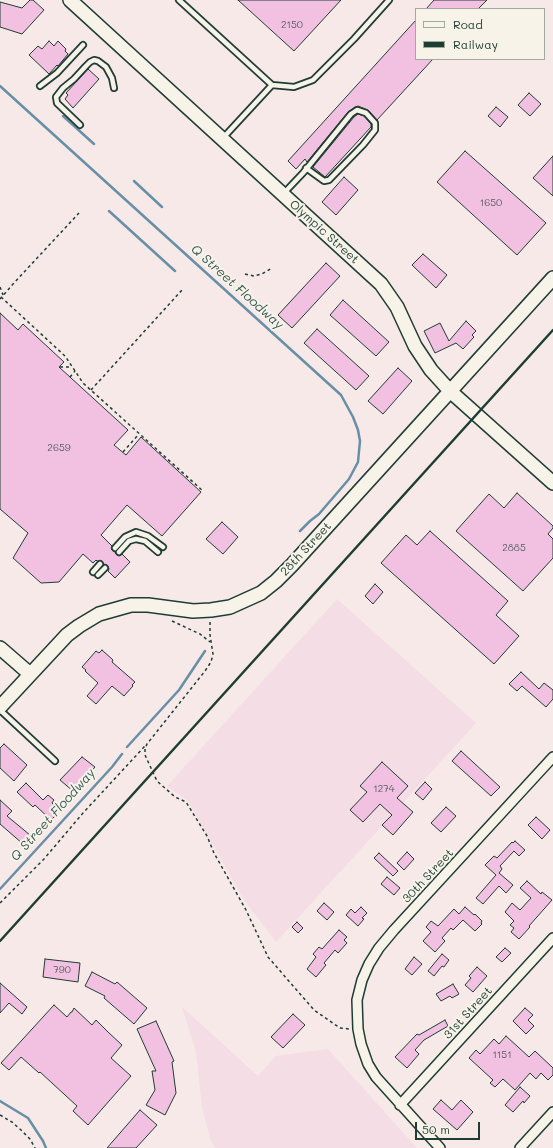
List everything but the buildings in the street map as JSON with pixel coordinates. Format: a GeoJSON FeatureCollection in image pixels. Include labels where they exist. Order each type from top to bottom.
{"type":"FeatureCollection","features":[{"type":"Feature","properties":{"kind":"main road","name":"Olympic Street"},"geometry":{"type":"LineString","coordinates":[[76,3],[381,284],[397,307],[415,346],[431,370],[450,391],[553,483]]}},
{"type":"Feature","properties":{"kind":"main road","name":"28th Street"},"geometry":{"type":"LineString","coordinates":[[0,707],[67,635],[99,614],[131,605],[148,605],[193,611],[211,610],[230,606],[261,592],[276,581],[553,278]]}},
{"type":"Feature","properties":{"kind":"main road"},"geometry":{"type":"LineString","coordinates":[[0,648],[30,674]]}},
{"type":"Feature","properties":{"kind":"street","name":"30th Street"},"geometry":{"type":"LineString","coordinates":[[440,1148],[376,1077],[368,1064],[361,1044],[358,1029],[358,1000],[362,980],[369,964],[379,948],[394,930],[553,757]]}},
{"type":"Feature","properties":{"kind":"street","name":"31st Street"},"geometry":{"type":"LineString","coordinates":[[400,1105],[553,938]]}},
{"type":"Feature","properties":{"kind":"street"},"geometry":{"type":"LineString","coordinates":[[520,1148],[553,1112]]}},
{"type":"Feature","properties":{"kind":"lane"},"geometry":{"type":"LineString","coordinates":[[179,0],[272,85],[294,87],[314,80],[389,0]]}},
{"type":"Feature","properties":{"kind":"lane"},"geometry":{"type":"LineString","coordinates":[[40,86],[83,44]]}},
{"type":"Feature","properties":{"kind":"lane"},"geometry":{"type":"LineString","coordinates":[[80,125],[57,103],[56,97],[63,88],[94,60],[106,67],[112,78],[114,88]]}},
{"type":"Feature","properties":{"kind":"lane"},"geometry":{"type":"LineString","coordinates":[[222,139],[272,85]]}},
{"type":"Feature","properties":{"kind":"lane"},"geometry":{"type":"LineString","coordinates":[[282,194],[351,114],[358,110],[366,113],[375,123],[375,130],[363,145],[329,180],[324,181],[306,168]]}},
{"type":"Feature","properties":{"kind":"lane"},"geometry":{"type":"LineString","coordinates":[[115,548],[125,537],[136,532],[148,536],[163,547]]}},
{"type":"Feature","properties":{"kind":"lane"},"geometry":{"type":"LineString","coordinates":[[119,552],[129,542],[136,539],[144,541],[158,552]]}},
{"type":"Feature","properties":{"kind":"lane"},"geometry":{"type":"LineString","coordinates":[[93,572],[100,564]]}},
{"type":"Feature","properties":{"kind":"lane"},"geometry":{"type":"LineString","coordinates":[[98,575],[105,568]]}},
{"type":"Feature","properties":{"kind":"lane"},"geometry":{"type":"LineString","coordinates":[[0,710],[55,761]]}},
{"type":"Feature","properties":{"kind":"path"},"geometry":{"type":"LineString","coordinates":[[2,297],[79,213]]}},
{"type":"Feature","properties":{"kind":"path"},"geometry":{"type":"LineString","coordinates":[[245,274],[254,276],[262,274],[272,268]]}},
{"type":"Feature","properties":{"kind":"path"},"geometry":{"type":"LineString","coordinates":[[0,287],[2,297],[65,356],[83,383],[203,491]]}},
{"type":"Feature","properties":{"kind":"path"},"geometry":{"type":"LineString","coordinates":[[91,390],[182,290]]}},
{"type":"Feature","properties":{"kind":"path"},"geometry":{"type":"LineString","coordinates":[[60,367],[73,367]]}},
{"type":"Feature","properties":{"kind":"path"},"geometry":{"type":"LineString","coordinates":[[70,377],[75,371]]}},
{"type":"Feature","properties":{"kind":"path"},"geometry":{"type":"LineString","coordinates":[[103,407],[106,404]]}},
{"type":"Feature","properties":{"kind":"path"},"geometry":{"type":"LineString","coordinates":[[123,452],[139,434]]}},
{"type":"Feature","properties":{"kind":"path"},"geometry":{"type":"LineString","coordinates":[[172,621],[200,634],[210,642]]}},
{"type":"Feature","properties":{"kind":"path"},"geometry":{"type":"LineString","coordinates":[[0,903],[44,859],[83,813],[147,744],[205,671],[213,654],[210,642],[210,622]]}},
{"type":"Feature","properties":{"kind":"path"},"geometry":{"type":"LineString","coordinates":[[147,744],[145,755],[157,781],[175,797],[186,802],[207,836],[214,853],[246,910],[268,957],[314,1010],[340,1028],[358,1029]]}},
{"type":"Feature","properties":{"kind":"path"},"geometry":{"type":"LineString","coordinates":[[0,1115],[12,1122],[21,1130],[30,1139],[35,1148]]}},
{"type":"Feature","properties":{"kind":"shaded area"},"geometry":{"type":"Polygon","coordinates":[[[337,599],[476,723],[276,942],[244,900],[188,801],[167,786],[337,599]]]}},
{"type":"Feature","properties":{"kind":"shaded area"},"geometry":{"type":"Polygon","coordinates":[[[182,1007],[258,1076],[276,1056],[328,1049],[417,1148],[215,1148],[210,1138],[202,1107],[196,1052],[182,1007]]]}},
{"type":"Feature","properties":{"kind":"waterway","name":"Q Street Floodway"},"geometry":{"type":"LineString","coordinates":[[0,86],[341,395],[358,430],[360,441],[358,462],[349,479],[319,514],[300,531]]}},
{"type":"Feature","properties":{"kind":"waterway"},"geometry":{"type":"LineString","coordinates":[[63,116],[94,144]]}},
{"type":"Feature","properties":{"kind":"waterway"},"geometry":{"type":"LineString","coordinates":[[134,181],[162,207]]}},
{"type":"Feature","properties":{"kind":"waterway"},"geometry":{"type":"LineString","coordinates":[[109,211],[175,271]]}},
{"type":"Feature","properties":{"kind":"waterway","name":"Q Street Floodway"},"geometry":{"type":"LineString","coordinates":[[127,747],[179,690],[205,651]]}},
{"type":"Feature","properties":{"kind":"waterway","name":"Q Street Floodway"},"geometry":{"type":"LineString","coordinates":[[0,889],[112,767],[122,754]]}},
{"type":"Feature","properties":{"kind":"waterway","name":"Q Street Floodway"},"geometry":{"type":"LineString","coordinates":[[0,1101],[28,1118],[46,1148]]}},
{"type":"Feature","properties":{"kind":"railway"},"geometry":{"type":"LineString","coordinates":[[0,941],[553,330]]}}]}
